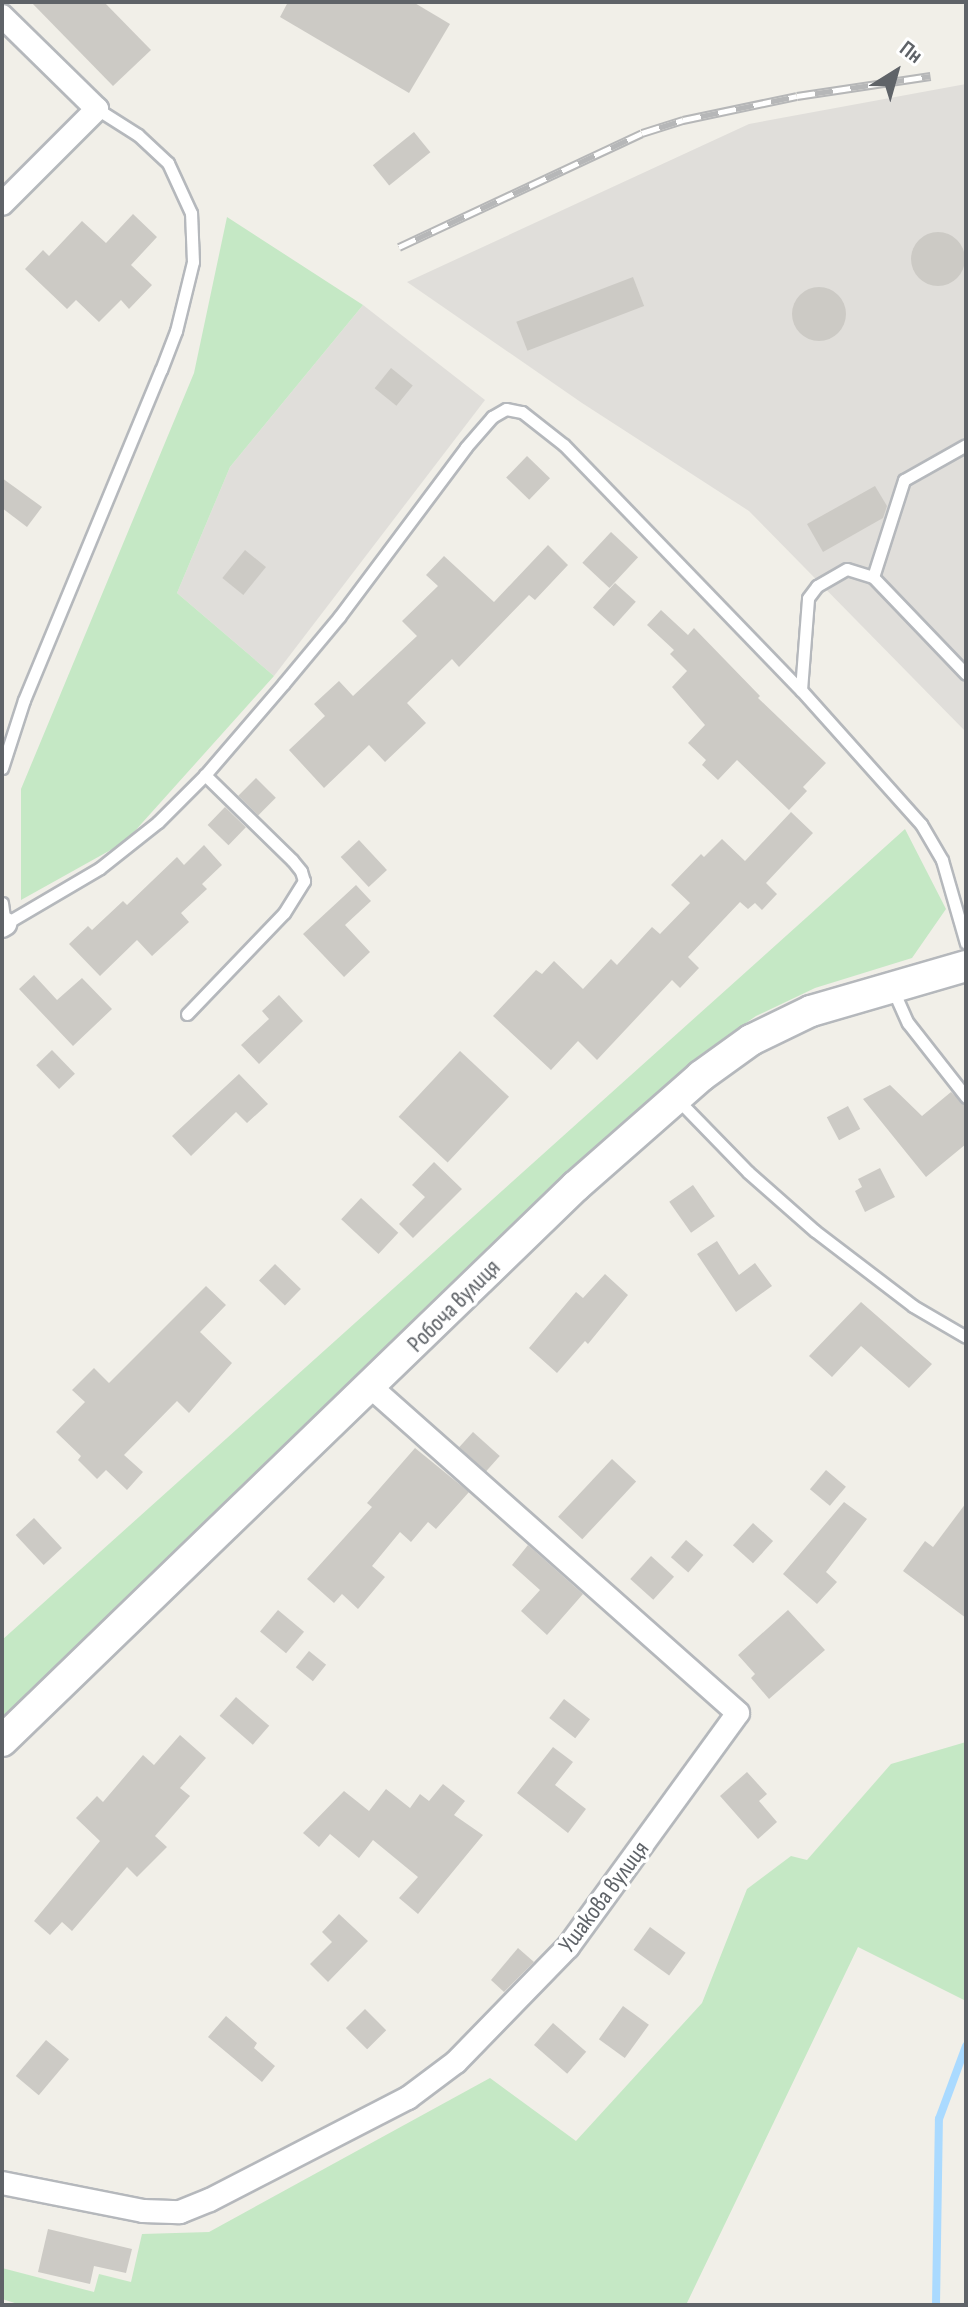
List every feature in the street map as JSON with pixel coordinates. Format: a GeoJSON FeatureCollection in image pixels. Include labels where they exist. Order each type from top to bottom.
{"type":"FeatureCollection","features":[{"type":"Feature","properties":{"kind":"street"},"geometry":{"type":"LineString","coordinates":[[2,16],[97,109],[2,204]]}},
{"type":"Feature","properties":{"kind":"street","name":"Робоча вулиця"},"geometry":{"type":"LineString","coordinates":[[2,1741],[576,1186],[675,1097],[727,1056],[784,1023],[840,1000],[966,966]]}},
{"type":"Feature","properties":{"kind":"street","name":"Ушакова вулиця"},"geometry":{"type":"LineString","coordinates":[[2,2183],[143,2211],[180,2212],[309,2151],[408,2098],[456,2062],[568,1947],[738,1713],[371,1387]]}},
{"type":"Feature","properties":{"kind":"lane"},"geometry":{"type":"LineString","coordinates":[[2,768],[24,700],[176,331],[193,262],[191,213],[168,163],[138,135],[97,109]]}},
{"type":"Feature","properties":{"kind":"lane"},"geometry":{"type":"LineString","coordinates":[[3,917],[56,896],[128,847],[205,775],[339,617],[466,447],[492,417],[506,409],[522,412],[564,445],[801,690],[928,835],[946,870],[966,943]]}},
{"type":"Feature","properties":{"kind":"lane"},"geometry":{"type":"LineString","coordinates":[[873,577],[904,480],[966,445]]}},
{"type":"Feature","properties":{"kind":"lane"},"geometry":{"type":"LineString","coordinates":[[801,690],[811,591],[847,569],[873,577],[965,672]]}},
{"type":"Feature","properties":{"kind":"lane"},"geometry":{"type":"LineString","coordinates":[[187,1014],[284,913],[304,881],[292,860],[205,775]]}},
{"type":"Feature","properties":{"kind":"lane"},"geometry":{"type":"LineString","coordinates":[[892,986],[908,1023],[966,1097]]}},
{"type":"Feature","properties":{"kind":"lane"},"geometry":{"type":"LineString","coordinates":[[675,1097],[748,1172],[815,1231],[890,1290],[966,1337]]}},
{"type":"Feature","properties":{"kind":"shaded area"},"geometry":{"type":"Polygon","coordinates":[[[966,84],[966,732],[749,511],[582,403],[407,282],[749,124],[966,84]]]}},
{"type":"Feature","properties":{"kind":"shaded area"},"geometry":{"type":"Polygon","coordinates":[[[363,305],[485,400],[274,676],[177,593],[230,467],[363,305]]]}},
{"type":"Feature","properties":{"kind":"green space"},"geometry":{"type":"Polygon","coordinates":[[[227,217],[363,305],[230,467],[177,593],[274,676],[125,842],[21,900],[21,789],[194,373],[227,217]]]}},
{"type":"Feature","properties":{"kind":"green space"},"geometry":{"type":"Polygon","coordinates":[[[905,829],[946,909],[912,958],[815,988],[756,1016],[700,1055],[607,1136],[2,1726],[2,1640],[905,829]]]}},
{"type":"Feature","properties":{"kind":"green space"},"geometry":{"type":"Polygon","coordinates":[[[966,1742],[966,2001],[858,1947],[686,2305],[21,2305],[2,2299],[2,2268],[94,2292],[99,2274],[131,2282],[142,2234],[209,2232],[490,2078],[576,2141],[702,2003],[747,1889],[791,1856],[807,1860],[891,1764],[966,1742]]]}},
{"type":"Feature","properties":{"kind":"building"},"geometry":{"type":"Polygon","coordinates":[[[31,2],[104,2],[151,50],[113,86],[31,2]]]}},
{"type":"Feature","properties":{"kind":"building"},"geometry":{"type":"Polygon","coordinates":[[[288,2],[413,2],[450,24],[409,93],[280,17],[288,2]]]}},
{"type":"Feature","properties":{"kind":"building"},"geometry":{"type":"Polygon","coordinates":[[[414,132],[430,152],[389,186],[373,165],[414,132]]]}},
{"type":"Feature","properties":{"kind":"building"},"geometry":{"type":"Polygon","coordinates":[[[133,214],[157,237],[131,265],[152,285],[129,309],[121,300],[99,322],[76,300],[67,309],[25,269],[43,250],[49,256],[82,221],[106,243],[133,214]]]}},
{"type":"Feature","properties":{"kind":"building"},"geometry":{"type":"Polygon","coordinates":[[[938,232],[957,240],[965,259],[957,278],[938,286],[919,278],[911,259],[919,240],[938,232]]]}},
{"type":"Feature","properties":{"kind":"building"},"geometry":{"type":"Polygon","coordinates":[[[633,277],[644,306],[527,351],[516,322],[633,277]]]}},
{"type":"Feature","properties":{"kind":"building"},"geometry":{"type":"Polygon","coordinates":[[[819,287],[838,295],[846,314],[838,333],[819,341],[800,333],[792,314],[800,295],[819,287]]]}},
{"type":"Feature","properties":{"kind":"building"},"geometry":{"type":"Polygon","coordinates":[[[391,368],[413,386],[396,406],[375,388],[391,368]]]}},
{"type":"Feature","properties":{"kind":"building"},"geometry":{"type":"Polygon","coordinates":[[[527,456],[550,478],[529,500],[506,478],[527,456]]]}},
{"type":"Feature","properties":{"kind":"building"},"geometry":{"type":"Polygon","coordinates":[[[2,478],[42,507],[27,527],[2,508],[2,478]]]}},
{"type":"Feature","properties":{"kind":"building"},"geometry":{"type":"Polygon","coordinates":[[[875,486],[887,506],[883,518],[823,552],[807,524],[875,486]]]}},
{"type":"Feature","properties":{"kind":"building"},"geometry":{"type":"Polygon","coordinates":[[[611,532],[638,557],[609,588],[582,563],[611,532]]]}},
{"type":"Feature","properties":{"kind":"building"},"geometry":{"type":"Polygon","coordinates":[[[548,545],[568,565],[535,600],[529,595],[459,667],[452,659],[407,703],[426,723],[385,762],[369,745],[324,788],[289,750],[325,716],[314,704],[339,681],[353,696],[417,636],[402,621],[438,586],[426,575],[444,556],[494,602],[548,545]]]}},
{"type":"Feature","properties":{"kind":"building"},"geometry":{"type":"Polygon","coordinates":[[[245,550],[266,567],[243,595],[222,578],[245,550]]]}},
{"type":"Feature","properties":{"kind":"building"},"geometry":{"type":"Polygon","coordinates":[[[615,583],[636,602],[614,626],[593,608],[615,583]]]}},
{"type":"Feature","properties":{"kind":"building"},"geometry":{"type":"Polygon","coordinates":[[[661,610],[688,635],[694,628],[760,696],[758,698],[826,763],[803,787],[807,791],[789,810],[737,760],[718,780],[702,765],[706,760],[688,743],[705,725],[672,687],[687,671],[670,654],[674,650],[647,625],[661,610]]]}},
{"type":"Feature","properties":{"kind":"building"},"geometry":{"type":"Polygon","coordinates":[[[256,778],[276,798],[258,815],[238,796],[256,778]]]}},
{"type":"Feature","properties":{"kind":"building"},"geometry":{"type":"Polygon","coordinates":[[[225,807],[246,827],[228,845],[208,825],[225,807]]]}},
{"type":"Feature","properties":{"kind":"building"},"geometry":{"type":"Polygon","coordinates":[[[791,812],[813,833],[766,883],[777,894],[762,910],[755,903],[748,909],[740,902],[688,957],[699,968],[680,988],[672,980],[597,1060],[578,1041],[551,1070],[493,1016],[536,970],[542,974],[554,961],[583,989],[611,959],[617,965],[652,927],[660,934],[690,903],[671,885],[701,854],[704,857],[722,839],[745,861],[791,812]]]}},
{"type":"Feature","properties":{"kind":"building"},"geometry":{"type":"Polygon","coordinates":[[[359,840],[387,870],[369,887],[341,857],[359,840]]]}},
{"type":"Feature","properties":{"kind":"building"},"geometry":{"type":"Polygon","coordinates":[[[204,845],[222,865],[202,884],[207,889],[181,913],[189,922],[152,956],[137,940],[100,976],[69,944],[88,926],[92,930],[123,901],[127,905],[177,857],[184,865],[204,845]]]}},
{"type":"Feature","properties":{"kind":"building"},"geometry":{"type":"Polygon","coordinates":[[[356,885],[371,901],[345,925],[370,952],[344,977],[303,934],[356,885]]]}},
{"type":"Feature","properties":{"kind":"building"},"geometry":{"type":"Polygon","coordinates":[[[34,975],[57,1000],[82,978],[112,1009],[73,1046],[19,989],[34,975]]]}},
{"type":"Feature","properties":{"kind":"building"},"geometry":{"type":"Polygon","coordinates":[[[279,995],[303,1021],[259,1064],[241,1045],[269,1019],[262,1011],[279,995]]]}},
{"type":"Feature","properties":{"kind":"building"},"geometry":{"type":"Polygon","coordinates":[[[52,1050],[75,1074],[59,1089],[36,1065],[52,1050]]]}},
{"type":"Feature","properties":{"kind":"building"},"geometry":{"type":"Polygon","coordinates":[[[460,1051],[509,1097],[448,1163],[399,1117],[460,1051]]]}},
{"type":"Feature","properties":{"kind":"building"},"geometry":{"type":"Polygon","coordinates":[[[239,1074],[268,1104],[247,1123],[236,1112],[191,1156],[172,1136],[239,1074]]]}},
{"type":"Feature","properties":{"kind":"building"},"geometry":{"type":"Polygon","coordinates":[[[890,1085],[922,1116],[951,1092],[966,1105],[966,1144],[926,1177],[863,1099],[890,1085]]]}},
{"type":"Feature","properties":{"kind":"building"},"geometry":{"type":"Polygon","coordinates":[[[848,1106],[860,1129],[839,1140],[827,1117],[848,1106]]]}},
{"type":"Feature","properties":{"kind":"building"},"geometry":{"type":"Polygon","coordinates":[[[434,1162],[462,1189],[413,1238],[399,1224],[425,1197],[412,1185],[434,1162]]]}},
{"type":"Feature","properties":{"kind":"building"},"geometry":{"type":"Polygon","coordinates":[[[880,1168],[895,1197],[865,1212],[855,1191],[862,1187],[858,1179],[880,1168]]]}},
{"type":"Feature","properties":{"kind":"building"},"geometry":{"type":"Polygon","coordinates":[[[693,1185],[715,1216],[691,1233],[669,1202],[693,1185]]]}},
{"type":"Feature","properties":{"kind":"building"},"geometry":{"type":"Polygon","coordinates":[[[361,1198],[398,1233],[379,1254],[341,1219],[361,1198]]]}},
{"type":"Feature","properties":{"kind":"building"},"geometry":{"type":"Polygon","coordinates":[[[717,1241],[739,1275],[755,1263],[772,1286],[736,1312],[697,1254],[717,1241]]]}},
{"type":"Feature","properties":{"kind":"building"},"geometry":{"type":"Polygon","coordinates":[[[275,1264],[301,1289],[285,1306],[259,1281],[275,1264]]]}},
{"type":"Feature","properties":{"kind":"building"},"geometry":{"type":"Polygon","coordinates":[[[605,1274],[628,1295],[588,1344],[585,1341],[557,1373],[529,1348],[576,1292],[583,1298],[605,1274]]]}},
{"type":"Feature","properties":{"kind":"building"},"geometry":{"type":"Polygon","coordinates":[[[206,1286],[226,1305],[200,1332],[232,1363],[189,1413],[177,1401],[124,1455],[143,1472],[127,1490],[106,1470],[97,1479],[78,1460],[81,1456],[56,1432],[85,1402],[72,1390],[94,1368],[109,1383],[206,1286]]]}},
{"type":"Feature","properties":{"kind":"building"},"geometry":{"type":"Polygon","coordinates":[[[861,1302],[932,1364],[909,1388],[861,1346],[832,1377],[809,1356],[861,1302]]]}},
{"type":"Feature","properties":{"kind":"building"},"geometry":{"type":"Polygon","coordinates":[[[473,1432],[500,1456],[486,1472],[459,1448],[473,1432]]]}},
{"type":"Feature","properties":{"kind":"building"},"geometry":{"type":"Polygon","coordinates":[[[415,1448],[469,1492],[436,1529],[428,1522],[411,1542],[400,1532],[372,1566],[385,1577],[358,1609],[342,1594],[334,1603],[307,1579],[372,1507],[367,1503],[415,1448]]]}},
{"type":"Feature","properties":{"kind":"building"},"geometry":{"type":"Polygon","coordinates":[[[612,1459],[636,1482],[582,1539],[558,1517],[612,1459]]]}},
{"type":"Feature","properties":{"kind":"building"},"geometry":{"type":"Polygon","coordinates":[[[826,1470],[846,1487],[830,1506],[810,1489],[826,1470]]]}},
{"type":"Feature","properties":{"kind":"building"},"geometry":{"type":"Polygon","coordinates":[[[844,1502],[867,1519],[826,1572],[837,1582],[817,1604],[783,1574],[844,1502]]]}},
{"type":"Feature","properties":{"kind":"building"},"geometry":{"type":"Polygon","coordinates":[[[966,1503],[966,1618],[903,1571],[925,1541],[933,1547],[966,1503]]]}},
{"type":"Feature","properties":{"kind":"building"},"geometry":{"type":"Polygon","coordinates":[[[34,1518],[62,1548],[44,1565],[16,1535],[34,1518]]]}},
{"type":"Feature","properties":{"kind":"building"},"geometry":{"type":"Polygon","coordinates":[[[753,1523],[773,1541],[753,1563],[733,1545],[753,1523]]]}},
{"type":"Feature","properties":{"kind":"building"},"geometry":{"type":"Polygon","coordinates":[[[686,1540],[703,1555],[688,1572],[671,1557],[686,1540]]]}},
{"type":"Feature","properties":{"kind":"building"},"geometry":{"type":"Polygon","coordinates":[[[528,1545],[583,1594],[547,1635],[521,1611],[540,1590],[512,1565],[528,1545]]]}},
{"type":"Feature","properties":{"kind":"building"},"geometry":{"type":"Polygon","coordinates":[[[651,1556],[674,1577],[653,1600],[630,1579],[651,1556]]]}},
{"type":"Feature","properties":{"kind":"building"},"geometry":{"type":"Polygon","coordinates":[[[278,1610],[304,1632],[286,1653],[260,1631],[278,1610]]]}},
{"type":"Feature","properties":{"kind":"building"},"geometry":{"type":"Polygon","coordinates":[[[788,1610],[825,1650],[769,1699],[751,1678],[755,1674],[738,1655],[788,1610]]]}},
{"type":"Feature","properties":{"kind":"building"},"geometry":{"type":"Polygon","coordinates":[[[309,1651],[326,1665],[313,1681],[296,1667],[309,1651]]]}},
{"type":"Feature","properties":{"kind":"building"},"geometry":{"type":"Polygon","coordinates":[[[236,1697],[269,1726],[253,1745],[220,1716],[236,1697]]]}},
{"type":"Feature","properties":{"kind":"building"},"geometry":{"type":"Polygon","coordinates":[[[564,1699],[590,1719],[575,1738],[549,1718],[564,1699]]]}},
{"type":"Feature","properties":{"kind":"building"},"geometry":{"type":"Polygon","coordinates":[[[180,1735],[206,1758],[180,1788],[190,1796],[155,1836],[167,1847],[137,1877],[127,1867],[72,1931],[62,1922],[50,1935],[34,1921],[100,1841],[76,1818],[97,1796],[103,1802],[143,1755],[154,1765],[180,1735]]]}},
{"type":"Feature","properties":{"kind":"building"},"geometry":{"type":"Polygon","coordinates":[[[553,1747],[573,1762],[555,1785],[586,1809],[568,1833],[517,1793],[553,1747]]]}},
{"type":"Feature","properties":{"kind":"building"},"geometry":{"type":"Polygon","coordinates":[[[747,1772],[767,1794],[759,1801],[777,1822],[758,1839],[720,1796],[747,1772]]]}},
{"type":"Feature","properties":{"kind":"building"},"geometry":{"type":"Polygon","coordinates":[[[443,1784],[465,1801],[454,1815],[483,1835],[418,1914],[399,1898],[418,1877],[373,1840],[359,1858],[330,1834],[319,1847],[303,1833],[344,1791],[369,1811],[386,1789],[410,1808],[420,1794],[429,1801],[443,1784]]]}},
{"type":"Feature","properties":{"kind":"building"},"geometry":{"type":"Polygon","coordinates":[[[339,1914],[368,1941],[328,1982],[310,1964],[332,1942],[322,1932],[339,1914]]]}},
{"type":"Feature","properties":{"kind":"building"},"geometry":{"type":"Polygon","coordinates":[[[650,1927],[686,1953],[669,1976],[634,1950],[650,1927]]]}},
{"type":"Feature","properties":{"kind":"building"},"geometry":{"type":"Polygon","coordinates":[[[518,1948],[534,1962],[504,1992],[491,1980],[518,1948]]]}},
{"type":"Feature","properties":{"kind":"building"},"geometry":{"type":"Polygon","coordinates":[[[623,2006],[649,2025],[625,2058],[599,2039],[623,2006]]]}},
{"type":"Feature","properties":{"kind":"building"},"geometry":{"type":"Polygon","coordinates":[[[365,2009],[386,2030],[367,2049],[346,2028],[365,2009]]]}},
{"type":"Feature","properties":{"kind":"building"},"geometry":{"type":"Polygon","coordinates":[[[226,2016],[257,2043],[254,2048],[275,2066],[262,2082],[208,2037],[226,2016]]]}},
{"type":"Feature","properties":{"kind":"building"},"geometry":{"type":"Polygon","coordinates":[[[553,2023],[586,2052],[567,2074],[534,2045],[553,2023]]]}},
{"type":"Feature","properties":{"kind":"building"},"geometry":{"type":"Polygon","coordinates":[[[46,2040],[69,2059],[39,2095],[16,2076],[46,2040]]]}},
{"type":"Feature","properties":{"kind":"building"},"geometry":{"type":"Polygon","coordinates":[[[48,2229],[132,2249],[126,2273],[94,2266],[90,2284],[38,2272],[48,2229]]]}},
{"type":"Feature","properties":{"kind":"waterway"},"geometry":{"type":"LineString","coordinates":[[936,2305],[939,2119],[966,2046]]}},
{"type":"Feature","properties":{"kind":"railway"},"geometry":{"type":"LineString","coordinates":[[399,247],[642,133],[683,120],[797,96],[931,76]]}}]}
